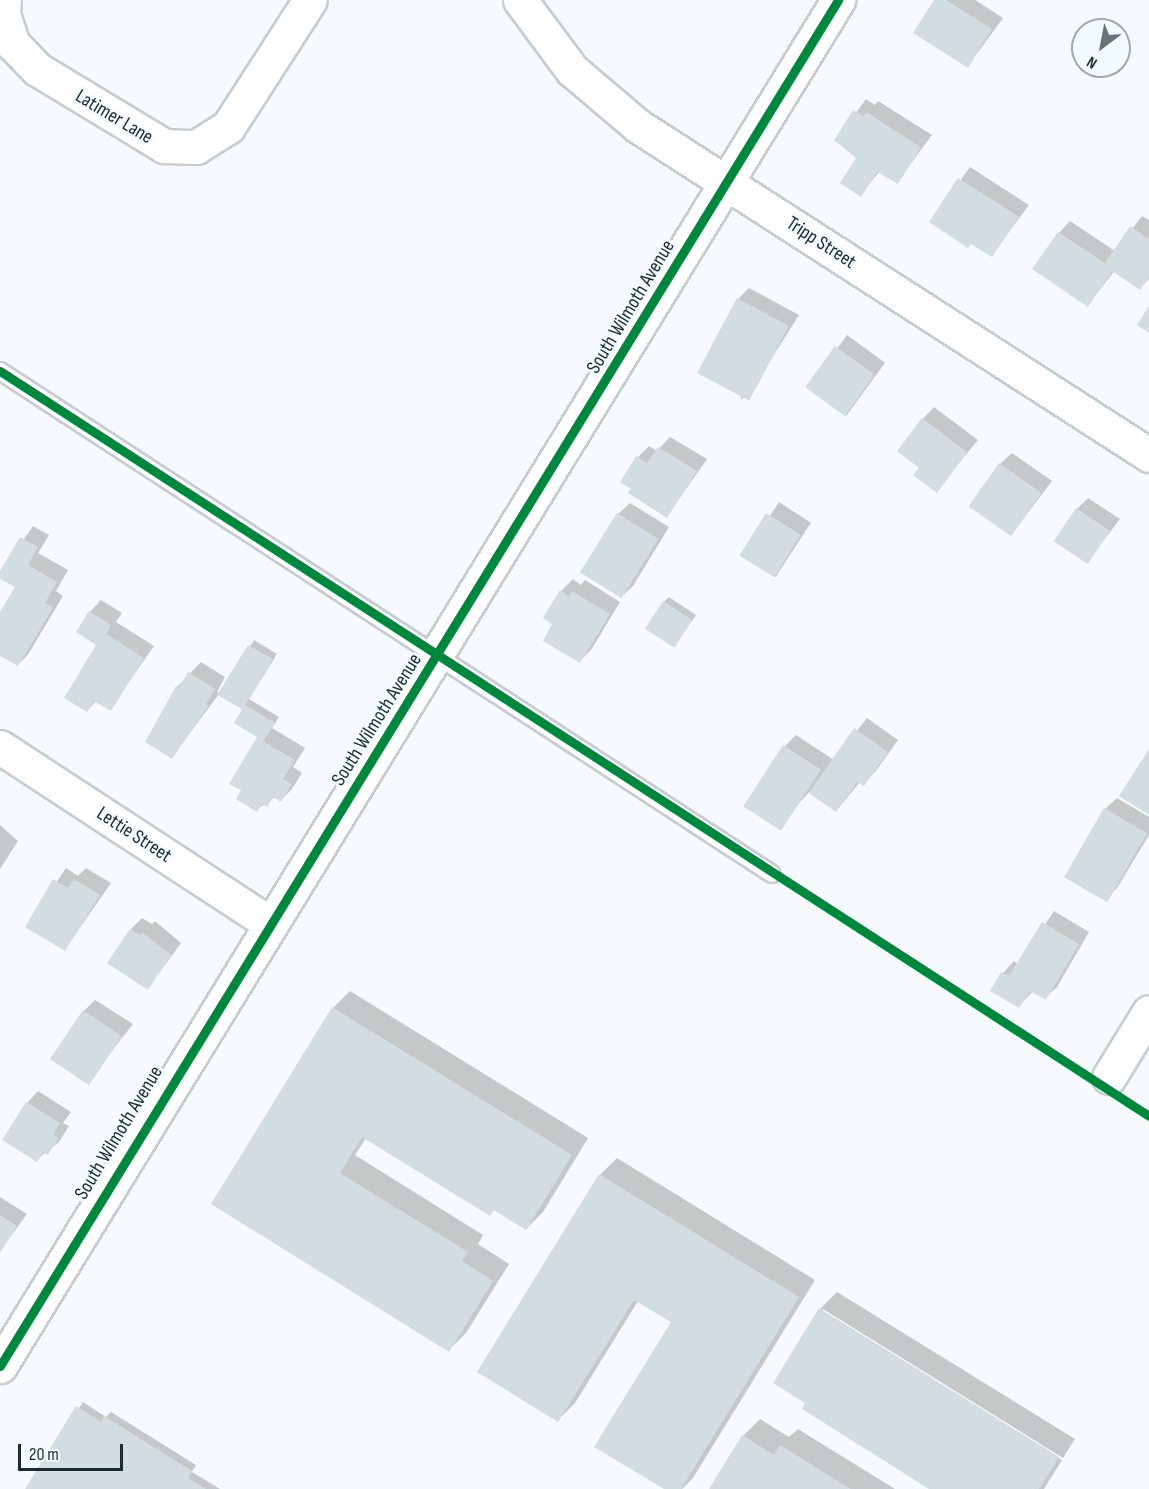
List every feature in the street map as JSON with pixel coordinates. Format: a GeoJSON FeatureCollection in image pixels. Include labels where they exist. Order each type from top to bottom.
{"type":"FeatureCollection","features":[{"type":"Feature","properties":{"kind":"street","name":"Latimer Lane"},"geometry":{"type":"LineString","coordinates":[[4,0],[3,14],[13,44],[37,69],[164,146],[196,147],[228,127],[310,0]]}},
{"type":"Feature","properties":{"kind":"street","name":"Tripp Street"},"geometry":{"type":"LineString","coordinates":[[520,0],[572,70],[601,98],[727,184],[1149,455]]}},
{"type":"Feature","properties":{"kind":"street","name":"South Wilmoth Avenue"},"geometry":{"type":"LineString","coordinates":[[0,1366],[269,923],[438,656],[838,0]]}},
{"type":"Feature","properties":{"kind":"street","name":"Lettie Street"},"geometry":{"type":"LineString","coordinates":[[0,747],[269,923]]}},
{"type":"Feature","properties":{"kind":"street"},"geometry":{"type":"LineString","coordinates":[[1109,1077],[1149,1012]]}},
{"type":"Feature","properties":{"kind":"lane"},"geometry":{"type":"LineString","coordinates":[[0,371],[772,874]]}},
{"type":"Feature","properties":{"kind":"building"},"geometry":{"type":"Polygon","coordinates":[[[934,0],[946,0],[992,29],[968,68],[913,33],[934,0]]]}},
{"type":"Feature","properties":{"kind":"building"},"geometry":{"type":"Polygon","coordinates":[[[853,110],[863,116],[866,112],[921,147],[898,184],[877,172],[861,197],[840,183],[856,158],[834,140],[853,110]]]}},
{"type":"Feature","properties":{"kind":"building"},"geometry":{"type":"Polygon","coordinates":[[[958,178],[1019,217],[992,257],[971,244],[968,248],[929,222],[958,178]]]}},
{"type":"Feature","properties":{"kind":"building"},"geometry":{"type":"Polygon","coordinates":[[[1130,226],[1149,239],[1149,277],[1140,290],[1112,271],[1088,307],[1032,269],[1058,232],[1105,263],[1130,226]]]}},
{"type":"Feature","properties":{"kind":"building"},"geometry":{"type":"Polygon","coordinates":[[[737,298],[789,326],[749,401],[697,373],[737,298]]]}},
{"type":"Feature","properties":{"kind":"building"},"geometry":{"type":"Polygon","coordinates":[[[1149,306],[1149,333],[1137,325],[1149,306]]]}},
{"type":"Feature","properties":{"kind":"building"},"geometry":{"type":"Polygon","coordinates":[[[835,346],[875,375],[845,416],[805,387],[835,346]]]}},
{"type":"Feature","properties":{"kind":"building"},"geometry":{"type":"Polygon","coordinates":[[[922,418],[967,452],[937,493],[913,475],[919,468],[897,451],[922,418]]]}},
{"type":"Feature","properties":{"kind":"building"},"geometry":{"type":"Polygon","coordinates":[[[658,447],[697,471],[667,518],[628,493],[631,489],[620,482],[636,456],[647,463],[658,447]]]}},
{"type":"Feature","properties":{"kind":"building"},"geometry":{"type":"Polygon","coordinates":[[[999,463],[1042,493],[1011,536],[969,506],[999,463]]]}},
{"type":"Feature","properties":{"kind":"building"},"geometry":{"type":"Polygon","coordinates":[[[1076,508],[1110,531],[1088,564],[1054,541],[1076,508]]]}},
{"type":"Feature","properties":{"kind":"building"},"geometry":{"type":"Polygon","coordinates":[[[617,513],[659,539],[621,598],[580,572],[617,513]]]}},
{"type":"Feature","properties":{"kind":"building"},"geometry":{"type":"Polygon","coordinates":[[[766,513],[801,535],[774,577],[740,555],[766,513]]]}},
{"type":"Feature","properties":{"kind":"building"},"geometry":{"type":"Polygon","coordinates":[[[20,537],[38,547],[28,565],[57,582],[45,603],[53,608],[18,666],[0,656],[0,612],[15,587],[0,579],[0,571],[20,537]]]}},
{"type":"Feature","properties":{"kind":"building"},"geometry":{"type":"Polygon","coordinates":[[[560,590],[569,596],[572,591],[610,614],[580,663],[543,641],[552,624],[543,618],[560,590]]]}},
{"type":"Feature","properties":{"kind":"building"},"geometry":{"type":"Polygon","coordinates":[[[663,601],[692,620],[674,648],[645,629],[663,601]]]}},
{"type":"Feature","properties":{"kind":"building"},"geometry":{"type":"Polygon","coordinates":[[[89,611],[111,625],[106,634],[144,658],[111,711],[94,701],[87,712],[64,698],[96,645],[76,632],[89,611]]]}},
{"type":"Feature","properties":{"kind":"building"},"geometry":{"type":"Polygon","coordinates":[[[248,645],[273,659],[245,705],[275,723],[263,741],[295,760],[283,779],[292,784],[281,802],[273,797],[267,807],[262,804],[257,812],[236,799],[241,790],[229,784],[257,737],[234,723],[242,709],[217,695],[248,645]]]}},
{"type":"Feature","properties":{"kind":"building"},"geometry":{"type":"Polygon","coordinates":[[[188,672],[215,689],[206,704],[209,705],[172,759],[145,742],[176,686],[179,688],[188,672]]]}},
{"type":"Feature","properties":{"kind":"building"},"geometry":{"type":"Polygon","coordinates":[[[854,728],[888,752],[864,786],[857,782],[836,812],[809,793],[854,728]]]}},
{"type":"Feature","properties":{"kind":"building"},"geometry":{"type":"Polygon","coordinates":[[[783,745],[821,770],[781,831],[743,806],[783,745]]]}},
{"type":"Feature","properties":{"kind":"building"},"geometry":{"type":"Polygon","coordinates":[[[1149,749],[1149,815],[1119,796],[1149,749]]]}},
{"type":"Feature","properties":{"kind":"building"},"geometry":{"type":"Polygon","coordinates":[[[1104,808],[1147,833],[1107,902],[1064,877],[1104,808]]]}},
{"type":"Feature","properties":{"kind":"building"},"geometry":{"type":"Polygon","coordinates":[[[53,879],[68,888],[74,879],[100,895],[65,951],[25,927],[53,879]]]}},
{"type":"Feature","properties":{"kind":"building"},"geometry":{"type":"Polygon","coordinates":[[[1042,922],[1079,944],[1046,1000],[1030,991],[1019,1008],[990,991],[1001,972],[1009,976],[1042,922]]]}},
{"type":"Feature","properties":{"kind":"building"},"geometry":{"type":"Polygon","coordinates":[[[130,929],[140,935],[142,932],[171,955],[148,990],[107,963],[130,929]]]}},
{"type":"Feature","properties":{"kind":"building"},"geometry":{"type":"Polygon","coordinates":[[[332,1007],[572,1155],[526,1230],[494,1210],[490,1216],[362,1137],[340,1173],[468,1252],[462,1261],[493,1281],[449,1352],[211,1204],[332,1007]]]}},
{"type":"Feature","properties":{"kind":"building"},"geometry":{"type":"Polygon","coordinates":[[[83,1010],[122,1036],[89,1085],[50,1059],[83,1010]]]}},
{"type":"Feature","properties":{"kind":"building"},"geometry":{"type":"Polygon","coordinates":[[[26,1102],[60,1123],[53,1135],[59,1138],[48,1155],[43,1152],[37,1162],[2,1140],[26,1102]]]}},
{"type":"Feature","properties":{"kind":"building"},"geometry":{"type":"Polygon","coordinates":[[[599,1174],[799,1297],[681,1489],[664,1489],[594,1447],[671,1322],[634,1300],[558,1422],[477,1372],[599,1174]]]}},
{"type":"Feature","properties":{"kind":"building"},"geometry":{"type":"Polygon","coordinates":[[[0,1215],[17,1226],[0,1253],[0,1215]]]}},
{"type":"Feature","properties":{"kind":"building"},"geometry":{"type":"Polygon","coordinates":[[[819,1308],[1059,1457],[1039,1489],[929,1489],[802,1409],[805,1403],[773,1383],[819,1308]]]}},
{"type":"Feature","properties":{"kind":"building"},"geometry":{"type":"Polygon","coordinates":[[[76,1406],[101,1422],[104,1416],[192,1471],[188,1478],[206,1489],[25,1489],[76,1406]]]}},
{"type":"Feature","properties":{"kind":"building"},"geometry":{"type":"Polygon","coordinates":[[[742,1435],[774,1455],[780,1445],[851,1489],[709,1489],[742,1435]]]}},
{"type":"Feature","properties":{"kind":"cycle path"},"geometry":{"type":"LineString","coordinates":[[0,1366],[838,0]]}},
{"type":"Feature","properties":{"kind":"cycle path"},"geometry":{"type":"LineString","coordinates":[[0,371],[1149,1116]]}}]}
